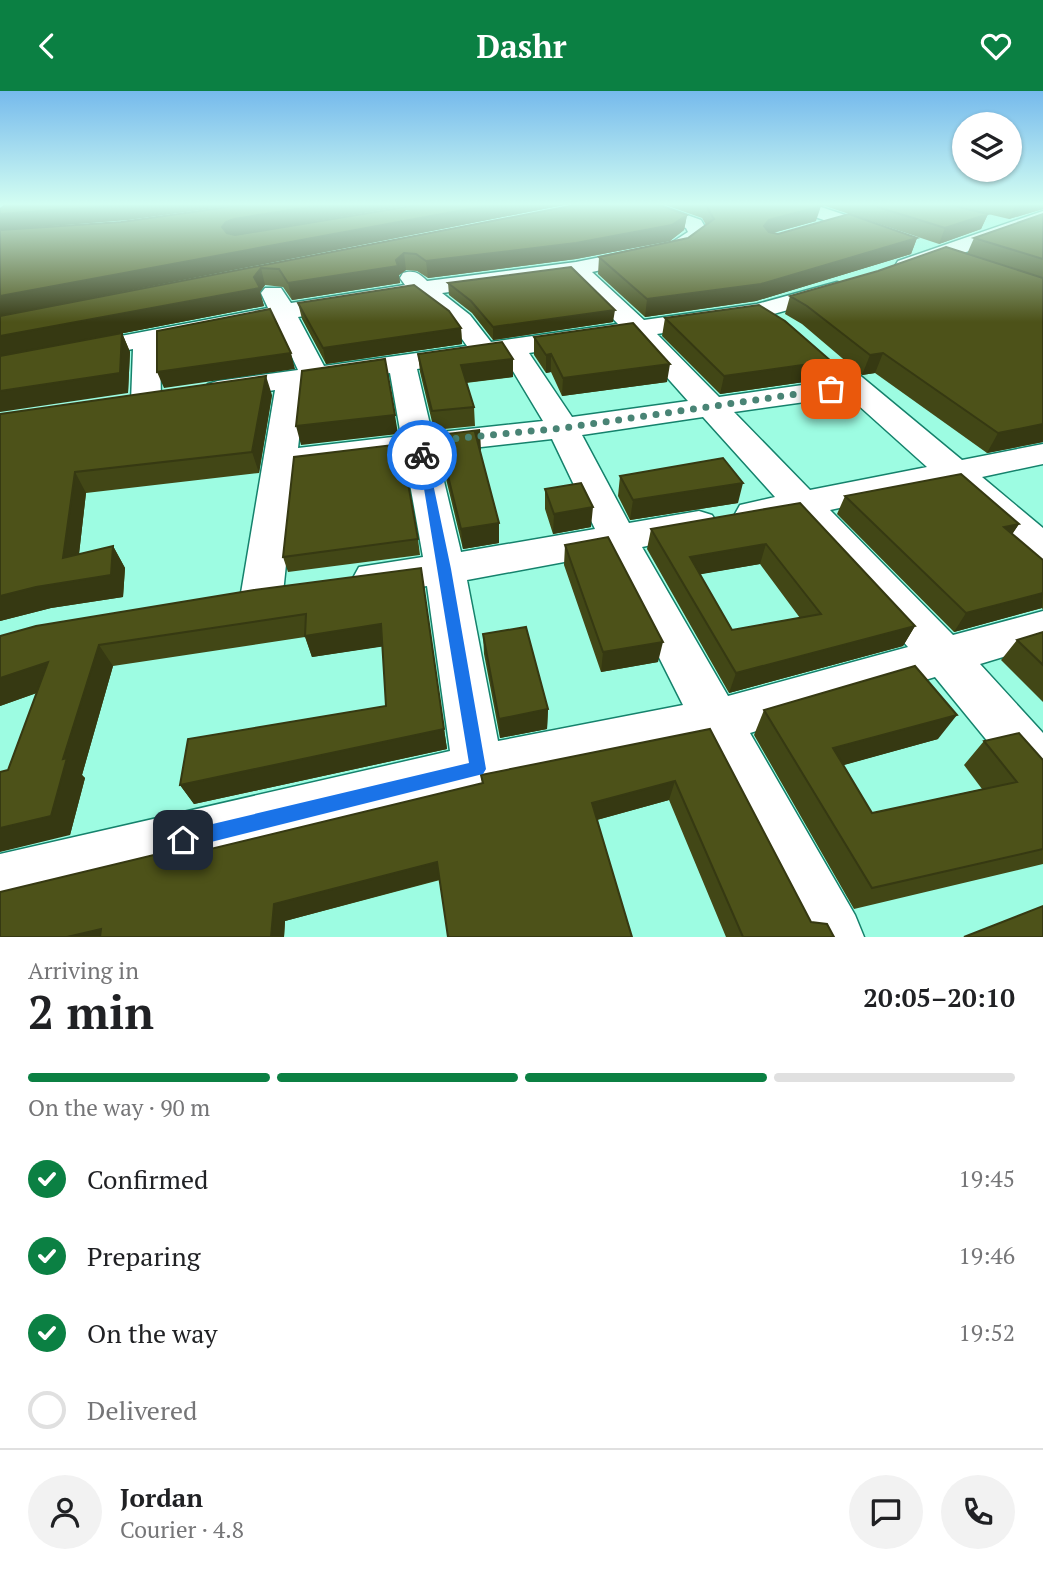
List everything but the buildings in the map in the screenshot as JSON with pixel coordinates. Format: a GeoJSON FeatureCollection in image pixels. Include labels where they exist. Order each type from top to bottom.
{"type":"FeatureCollection","features":[{"type":"Feature","properties":{"kind":"street"},"geometry":{"type":"LineString","coordinates":[[0,367],[284,312],[591,258],[678,248],[685,243]]}},
{"type":"Feature","properties":{"kind":"street"},"geometry":{"type":"LineString","coordinates":[[909,243],[953,259]]}},
{"type":"Feature","properties":{"kind":"street"},"geometry":{"type":"LineString","coordinates":[[889,272],[953,259],[984,243]]}},
{"type":"Feature","properties":{"kind":"street"},"geometry":{"type":"LineString","coordinates":[[591,258],[638,329],[944,657],[1043,770]]}},
{"type":"Feature","properties":{"kind":"street"},"geometry":{"type":"LineString","coordinates":[[396,260],[421,289],[498,350],[563,428],[618,538],[833,937]]}},
{"type":"Feature","properties":{"kind":"street"},"geometry":{"type":"LineString","coordinates":[[262,593],[281,460],[303,377],[284,312],[263,274],[276,272]]}},
{"type":"Feature","properties":{"kind":"street"},"geometry":{"type":"LineString","coordinates":[[199,393],[760,311],[863,281]]}},
{"type":"Feature","properties":{"kind":"street"},"geometry":{"type":"LineString","coordinates":[[760,311],[802,340],[951,472],[1043,549]]}},
{"type":"Feature","properties":{"kind":"street"},"geometry":{"type":"LineString","coordinates":[[146,402],[147,337]]}},
{"type":"Feature","properties":{"kind":"street"},"geometry":{"type":"LineString","coordinates":[[402,363],[445,569],[478,769]]}},
{"type":"Feature","properties":{"kind":"street"},"geometry":{"type":"LineString","coordinates":[[281,460],[419,442],[563,428],[855,386]]}},
{"type":"Feature","properties":{"kind":"street"},"geometry":{"type":"LineString","coordinates":[[341,582],[445,569],[803,506],[1043,454]]}},
{"type":"Feature","properties":{"kind":"street"},"geometry":{"type":"LineString","coordinates":[[223,599],[302,588]]}},
{"type":"Feature","properties":{"kind":"street"},"geometry":{"type":"LineString","coordinates":[[0,883],[478,769],[716,721],[1043,628]]}},
{"type":"Feature","properties":{"kind":"way so far"},"geometry":{"type":"LineString","coordinates":[[422,455],[419,442],[563,428],[831,389]]}},
{"type":"Feature","properties":{"kind":"route"},"geometry":{"type":"LineString","coordinates":[[183,840],[478,769],[445,569],[422,455]]}}]}
